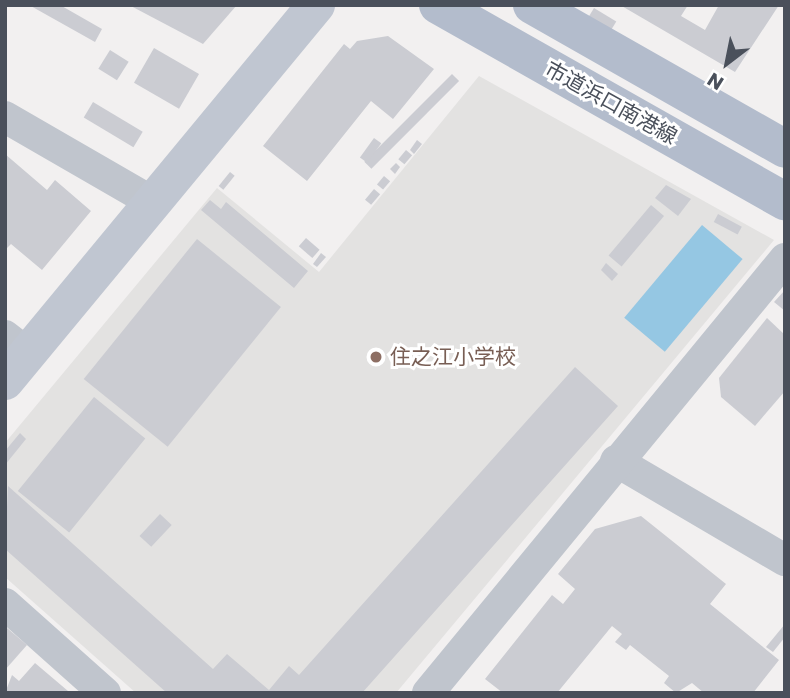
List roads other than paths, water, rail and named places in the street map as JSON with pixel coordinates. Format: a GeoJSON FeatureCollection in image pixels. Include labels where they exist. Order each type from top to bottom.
{"type":"FeatureCollection","features":[{"type":"Feature","properties":{"kind":"main road","name":"市道浜口南港線"},"geometry":{"type":"LineString","coordinates":[[438,5],[785,201]]}},
{"type":"Feature","properties":{"kind":"main road"},"geometry":{"type":"LineString","coordinates":[[532,5],[785,149]]}},
{"type":"Feature","properties":{"kind":"street"},"geometry":{"type":"LineString","coordinates":[[13,357],[152,202],[316,5]]}},
{"type":"Feature","properties":{"kind":"street"},"geometry":{"type":"LineString","coordinates":[[5,117],[152,202]]}},
{"type":"Feature","properties":{"kind":"street"},"geometry":{"type":"LineString","coordinates":[[438,689],[616,461],[785,259]]}},
{"type":"Feature","properties":{"kind":"street"},"geometry":{"type":"LineString","coordinates":[[616,461],[785,560]]}},
{"type":"Feature","properties":{"kind":"street"},"geometry":{"type":"LineString","coordinates":[[7,608],[98,691]]}},
{"type":"Feature","properties":{"kind":"water"},"geometry":{"type":"Polygon","coordinates":[[[702,225],[743,259],[665,352],[624,318],[702,225]]]}},
{"type":"Feature","properties":{"kind":"place","name":"住之江小学校"},"geometry":{"type":"Point","coordinates":[376,357]}}]}
